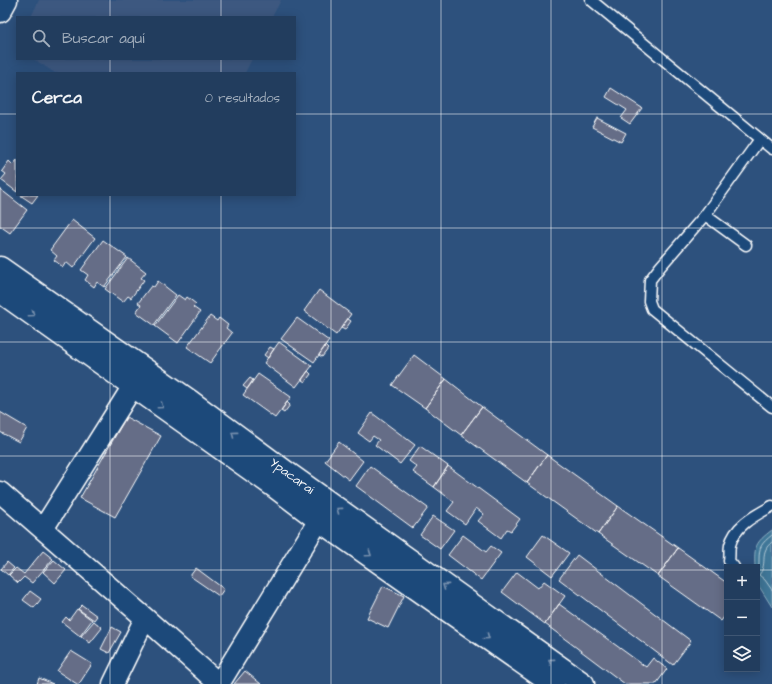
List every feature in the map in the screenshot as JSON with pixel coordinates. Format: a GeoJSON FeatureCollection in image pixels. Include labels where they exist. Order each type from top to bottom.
{"type":"FeatureCollection","features":[{"type":"Feature","properties":{"kind":"street"},"geometry":{"type":"LineString","coordinates":[[0,11],[6,0]]}},
{"type":"Feature","properties":{"kind":"street","name":"Ypacarai"},"geometry":{"type":"LineString","coordinates":[[1,276],[133,386],[278,478],[467,612],[553,684]]}},
{"type":"Feature","properties":{"kind":"street","name":"Ypacarai"},"geometry":{"type":"LineString","coordinates":[[1,276],[191,402],[278,478],[319,520],[583,684]]}},
{"type":"Feature","properties":{"kind":"street"},"geometry":{"type":"LineString","coordinates":[[43,529],[133,386]]}},
{"type":"Feature","properties":{"kind":"street"},"geometry":{"type":"LineString","coordinates":[[0,492],[219,684],[319,520]]}},
{"type":"Feature","properties":{"kind":"street"},"geometry":{"type":"LineString","coordinates":[[113,684],[145,618]]}},
{"type":"Feature","properties":{"kind":"lane"},"geometry":{"type":"LineString","coordinates":[[591,0],[772,149]]}},
{"type":"Feature","properties":{"kind":"lane"},"geometry":{"type":"LineString","coordinates":[[760,140],[705,215],[650,280],[649,301],[652,309],[772,407]]}},
{"type":"Feature","properties":{"kind":"lane"},"geometry":{"type":"LineString","coordinates":[[705,215],[746,245]]}},
{"type":"Feature","properties":{"kind":"lane"},"geometry":{"type":"LineString","coordinates":[[732,564],[729,561],[730,544],[738,529],[772,506]]}},
{"type":"Feature","properties":{"kind":"shaded area"},"geometry":{"type":"Polygon","coordinates":[[[39,0],[281,0],[273,16],[31,16],[39,0]]]}},
{"type":"Feature","properties":{"kind":"shaded area"},"geometry":{"type":"Polygon","coordinates":[[[36,60],[252,60],[246,72],[54,72],[36,60]]]}},
{"type":"Feature","properties":{"kind":"water"},"geometry":{"type":"Polygon","coordinates":[[[772,530],[772,607],[760,588],[760,564],[755,564],[755,549],[762,538],[772,530]]]}},
{"type":"Feature","properties":{"kind":"building"},"geometry":{"type":"Polygon","coordinates":[[[611,88],[642,108],[630,124],[621,118],[627,110],[606,97],[611,88]]]}},
{"type":"Feature","properties":{"kind":"building"},"geometry":{"type":"Polygon","coordinates":[[[597,118],[626,133],[621,142],[592,127],[597,118]]]}},
{"type":"Feature","properties":{"kind":"building"},"geometry":{"type":"Polygon","coordinates":[[[9,161],[13,165],[16,161],[16,191],[1,180],[6,174],[2,171],[9,161]]]}},
{"type":"Feature","properties":{"kind":"building"},"geometry":{"type":"Polygon","coordinates":[[[0,189],[27,210],[10,233],[0,226],[0,189]]]}},
{"type":"Feature","properties":{"kind":"building"},"geometry":{"type":"Polygon","coordinates":[[[22,196],[37,196],[32,203],[22,196]]]}},
{"type":"Feature","properties":{"kind":"building"},"geometry":{"type":"Polygon","coordinates":[[[72,220],[95,238],[73,268],[66,262],[63,267],[54,260],[57,256],[50,250],[72,220]]]}},
{"type":"Feature","properties":{"kind":"building"},"geometry":{"type":"Polygon","coordinates":[[[103,240],[127,257],[104,287],[97,282],[94,287],[85,280],[88,275],[81,270],[103,240]]]}},
{"type":"Feature","properties":{"kind":"building"},"geometry":{"type":"Polygon","coordinates":[[[128,258],[146,272],[141,278],[144,280],[131,298],[128,296],[123,302],[105,289],[128,258]]]}},
{"type":"Feature","properties":{"kind":"building"},"geometry":{"type":"Polygon","coordinates":[[[158,281],[176,295],[154,325],[136,312],[141,305],[138,303],[151,286],[154,287],[158,281]]]}},
{"type":"Feature","properties":{"kind":"building"},"geometry":{"type":"Polygon","coordinates":[[[319,290],[351,314],[336,335],[304,311],[319,290]]]}},
{"type":"Feature","properties":{"kind":"building"},"geometry":{"type":"Polygon","coordinates":[[[178,295],[185,300],[187,297],[196,304],[193,307],[200,312],[178,343],[155,326],[178,295]]]}},
{"type":"Feature","properties":{"kind":"building"},"geometry":{"type":"Polygon","coordinates":[[[210,316],[217,321],[219,318],[228,325],[226,328],[232,333],[210,363],[187,347],[210,316]]]}},
{"type":"Feature","properties":{"kind":"building"},"geometry":{"type":"Polygon","coordinates":[[[297,318],[329,341],[314,362],[281,339],[297,318]]]}},
{"type":"Feature","properties":{"kind":"building"},"geometry":{"type":"Polygon","coordinates":[[[348,319],[351,321],[345,330],[341,328],[348,319]]]}},
{"type":"Feature","properties":{"kind":"building"},"geometry":{"type":"Polygon","coordinates":[[[279,342],[312,366],[296,387],[264,363],[279,342]]]}},
{"type":"Feature","properties":{"kind":"building"},"geometry":{"type":"Polygon","coordinates":[[[325,346],[328,349],[322,357],[319,355],[325,346]]]}},
{"type":"Feature","properties":{"kind":"building"},"geometry":{"type":"Polygon","coordinates":[[[270,347],[274,349],[268,358],[264,355],[270,347]]]}},
{"type":"Feature","properties":{"kind":"building"},"geometry":{"type":"Polygon","coordinates":[[[414,355],[446,379],[425,408],[392,385],[414,355]]]}},
{"type":"Feature","properties":{"kind":"building"},"geometry":{"type":"Polygon","coordinates":[[[308,371],[311,374],[305,382],[302,380],[308,371]]]}},
{"type":"Feature","properties":{"kind":"building"},"geometry":{"type":"Polygon","coordinates":[[[258,374],[291,397],[275,418],[243,395],[258,374]]]}},
{"type":"Feature","properties":{"kind":"building"},"geometry":{"type":"Polygon","coordinates":[[[250,378],[253,380],[247,389],[243,386],[250,378]]]}},
{"type":"Feature","properties":{"kind":"building"},"geometry":{"type":"Polygon","coordinates":[[[446,379],[482,407],[461,435],[425,408],[446,379]]]}},
{"type":"Feature","properties":{"kind":"building"},"geometry":{"type":"Polygon","coordinates":[[[287,402],[290,405],[284,413],[281,411],[287,402]]]}},
{"type":"Feature","properties":{"kind":"building"},"geometry":{"type":"Polygon","coordinates":[[[482,407],[547,455],[527,483],[461,435],[482,407]]]}},
{"type":"Feature","properties":{"kind":"building"},"geometry":{"type":"Polygon","coordinates":[[[0,412],[27,428],[19,442],[0,432],[0,412]]]}},
{"type":"Feature","properties":{"kind":"building"},"geometry":{"type":"Polygon","coordinates":[[[372,413],[415,445],[400,464],[375,445],[379,440],[373,436],[369,441],[358,433],[372,413]]]}},
{"type":"Feature","properties":{"kind":"building"},"geometry":{"type":"Polygon","coordinates":[[[126,417],[161,436],[115,517],[80,498],[126,417]]]}},
{"type":"Feature","properties":{"kind":"building"},"geometry":{"type":"Polygon","coordinates":[[[339,442],[363,461],[349,480],[325,461],[339,442]]]}},
{"type":"Feature","properties":{"kind":"building"},"geometry":{"type":"Polygon","coordinates":[[[420,446],[448,466],[434,487],[413,472],[417,467],[409,461],[420,446]]]}},
{"type":"Feature","properties":{"kind":"building"},"geometry":{"type":"Polygon","coordinates":[[[547,455],[618,506],[598,534],[527,483],[547,455]]]}},
{"type":"Feature","properties":{"kind":"building"},"geometry":{"type":"Polygon","coordinates":[[[370,466],[428,508],[413,528],[356,486],[370,466]]]}},
{"type":"Feature","properties":{"kind":"building"},"geometry":{"type":"Polygon","coordinates":[[[448,466],[520,519],[511,531],[507,529],[501,538],[478,521],[484,514],[476,508],[465,524],[447,511],[454,502],[434,487],[448,466]]]}},
{"type":"Feature","properties":{"kind":"building"},"geometry":{"type":"Polygon","coordinates":[[[618,506],[678,548],[658,576],[598,534],[618,506]]]}},
{"type":"Feature","properties":{"kind":"building"},"geometry":{"type":"Polygon","coordinates":[[[433,516],[454,530],[440,549],[420,535],[433,516]]]}},
{"type":"Feature","properties":{"kind":"building"},"geometry":{"type":"Polygon","coordinates":[[[463,535],[486,552],[491,546],[501,553],[481,580],[448,555],[463,535]]]}},
{"type":"Feature","properties":{"kind":"building"},"geometry":{"type":"Polygon","coordinates":[[[543,535],[569,553],[552,576],[527,557],[543,535]]]}},
{"type":"Feature","properties":{"kind":"building"},"geometry":{"type":"Polygon","coordinates":[[[678,548],[724,581],[724,617],[721,621],[658,576],[678,548]]]}},
{"type":"Feature","properties":{"kind":"building"},"geometry":{"type":"Polygon","coordinates":[[[43,551],[53,559],[32,583],[24,577],[18,583],[9,575],[16,568],[24,574],[43,551]]]}},
{"type":"Feature","properties":{"kind":"building"},"geometry":{"type":"Polygon","coordinates":[[[577,555],[691,641],[673,665],[559,579],[577,555]]]}},
{"type":"Feature","properties":{"kind":"building"},"geometry":{"type":"Polygon","coordinates":[[[54,560],[66,570],[55,583],[43,572],[54,560]]]}},
{"type":"Feature","properties":{"kind":"building"},"geometry":{"type":"Polygon","coordinates":[[[7,562],[14,568],[8,575],[1,569],[7,562]]]}},
{"type":"Feature","properties":{"kind":"building"},"geometry":{"type":"Polygon","coordinates":[[[196,568],[224,589],[219,596],[190,576],[196,568]]]}},
{"type":"Feature","properties":{"kind":"building"},"geometry":{"type":"Polygon","coordinates":[[[517,572],[538,588],[544,581],[565,596],[545,624],[502,592],[517,572]]]}},
{"type":"Feature","properties":{"kind":"building"},"geometry":{"type":"Polygon","coordinates":[[[383,586],[404,596],[388,628],[367,618],[383,586]]]}},
{"type":"Feature","properties":{"kind":"building"},"geometry":{"type":"Polygon","coordinates":[[[30,591],[41,599],[34,608],[23,600],[30,591]]]}},
{"type":"Feature","properties":{"kind":"building"},"geometry":{"type":"Polygon","coordinates":[[[559,604],[646,667],[653,658],[667,669],[656,684],[625,684],[545,624],[559,604]]]}},
{"type":"Feature","properties":{"kind":"building"},"geometry":{"type":"Polygon","coordinates":[[[82,605],[97,616],[94,620],[78,609],[82,605]]]}},
{"type":"Feature","properties":{"kind":"building"},"geometry":{"type":"Polygon","coordinates":[[[77,609],[92,620],[80,636],[62,622],[66,617],[69,620],[77,609]]]}},
{"type":"Feature","properties":{"kind":"building"},"geometry":{"type":"Polygon","coordinates":[[[94,621],[102,628],[90,643],[81,636],[94,621]]]}},
{"type":"Feature","properties":{"kind":"building"},"geometry":{"type":"Polygon","coordinates":[[[112,627],[121,632],[109,653],[101,649],[112,627]]]}},
{"type":"Feature","properties":{"kind":"building"},"geometry":{"type":"Polygon","coordinates":[[[71,651],[92,664],[79,684],[57,671],[71,651]]]}},
{"type":"Feature","properties":{"kind":"building"},"geometry":{"type":"Polygon","coordinates":[[[245,671],[261,684],[234,684],[245,671]]]}},
{"type":"Feature","properties":{"kind":"building"},"geometry":{"type":"Polygon","coordinates":[[[39,678],[53,684],[37,684],[39,678]]]}}]}
